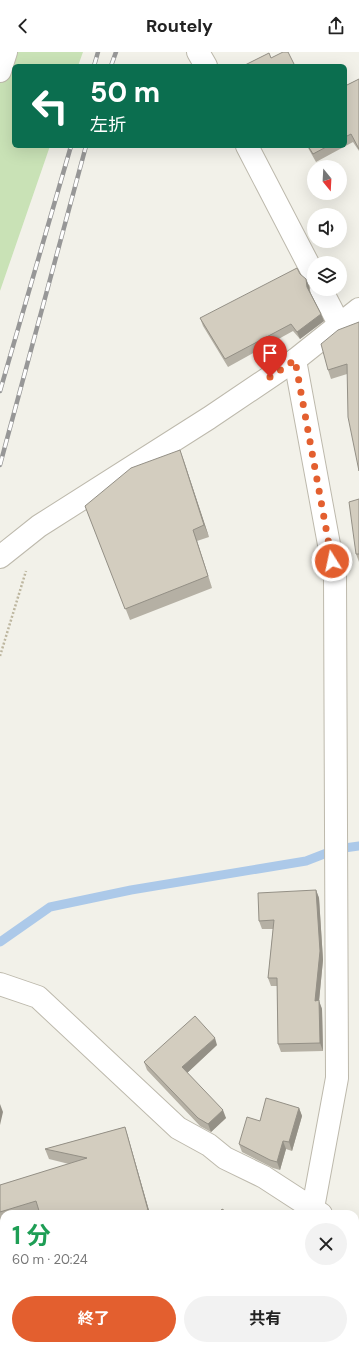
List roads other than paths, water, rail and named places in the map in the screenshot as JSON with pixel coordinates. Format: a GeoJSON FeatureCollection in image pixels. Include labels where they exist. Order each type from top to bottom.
{"type":"FeatureCollection","features":[{"type":"Feature","properties":{"kind":"street"},"geometry":{"type":"LineString","coordinates":[[0,71],[6,52]]}},
{"type":"Feature","properties":{"kind":"street"},"geometry":{"type":"LineString","coordinates":[[198,52],[205,64]]}},
{"type":"Feature","properties":{"kind":"street"},"geometry":{"type":"LineString","coordinates":[[248,148],[307,262]]}},
{"type":"Feature","properties":{"kind":"street"},"geometry":{"type":"LineString","coordinates":[[325,296],[339,324]]}},
{"type":"Feature","properties":{"kind":"street"},"geometry":{"type":"LineString","coordinates":[[0,557],[39,526],[209,418],[295,360],[359,309]]}},
{"type":"Feature","properties":{"kind":"street"},"geometry":{"type":"LineString","coordinates":[[295,360],[335,576],[337,1078],[317,1210]]}},
{"type":"Feature","properties":{"kind":"street"},"geometry":{"type":"LineString","coordinates":[[0,984],[38,996],[178,1128],[209,1146],[225,1158],[264,1177],[315,1210]]}},
{"type":"Feature","properties":{"kind":"waterway"},"geometry":{"type":"LineString","coordinates":[[0,942],[50,907],[131,890],[306,861],[337,849],[359,846]]}},
{"type":"Feature","properties":{"kind":"railway"},"geometry":{"type":"LineString","coordinates":[[95,64],[98,52]]}},
{"type":"Feature","properties":{"kind":"railway"},"geometry":{"type":"LineString","coordinates":[[112,64],[116,52]]}},
{"type":"Feature","properties":{"kind":"railway"},"geometry":{"type":"LineString","coordinates":[[0,391],[70,148]]}},
{"type":"Feature","properties":{"kind":"railway"},"geometry":{"type":"LineString","coordinates":[[0,465],[85,148]]}}]}
